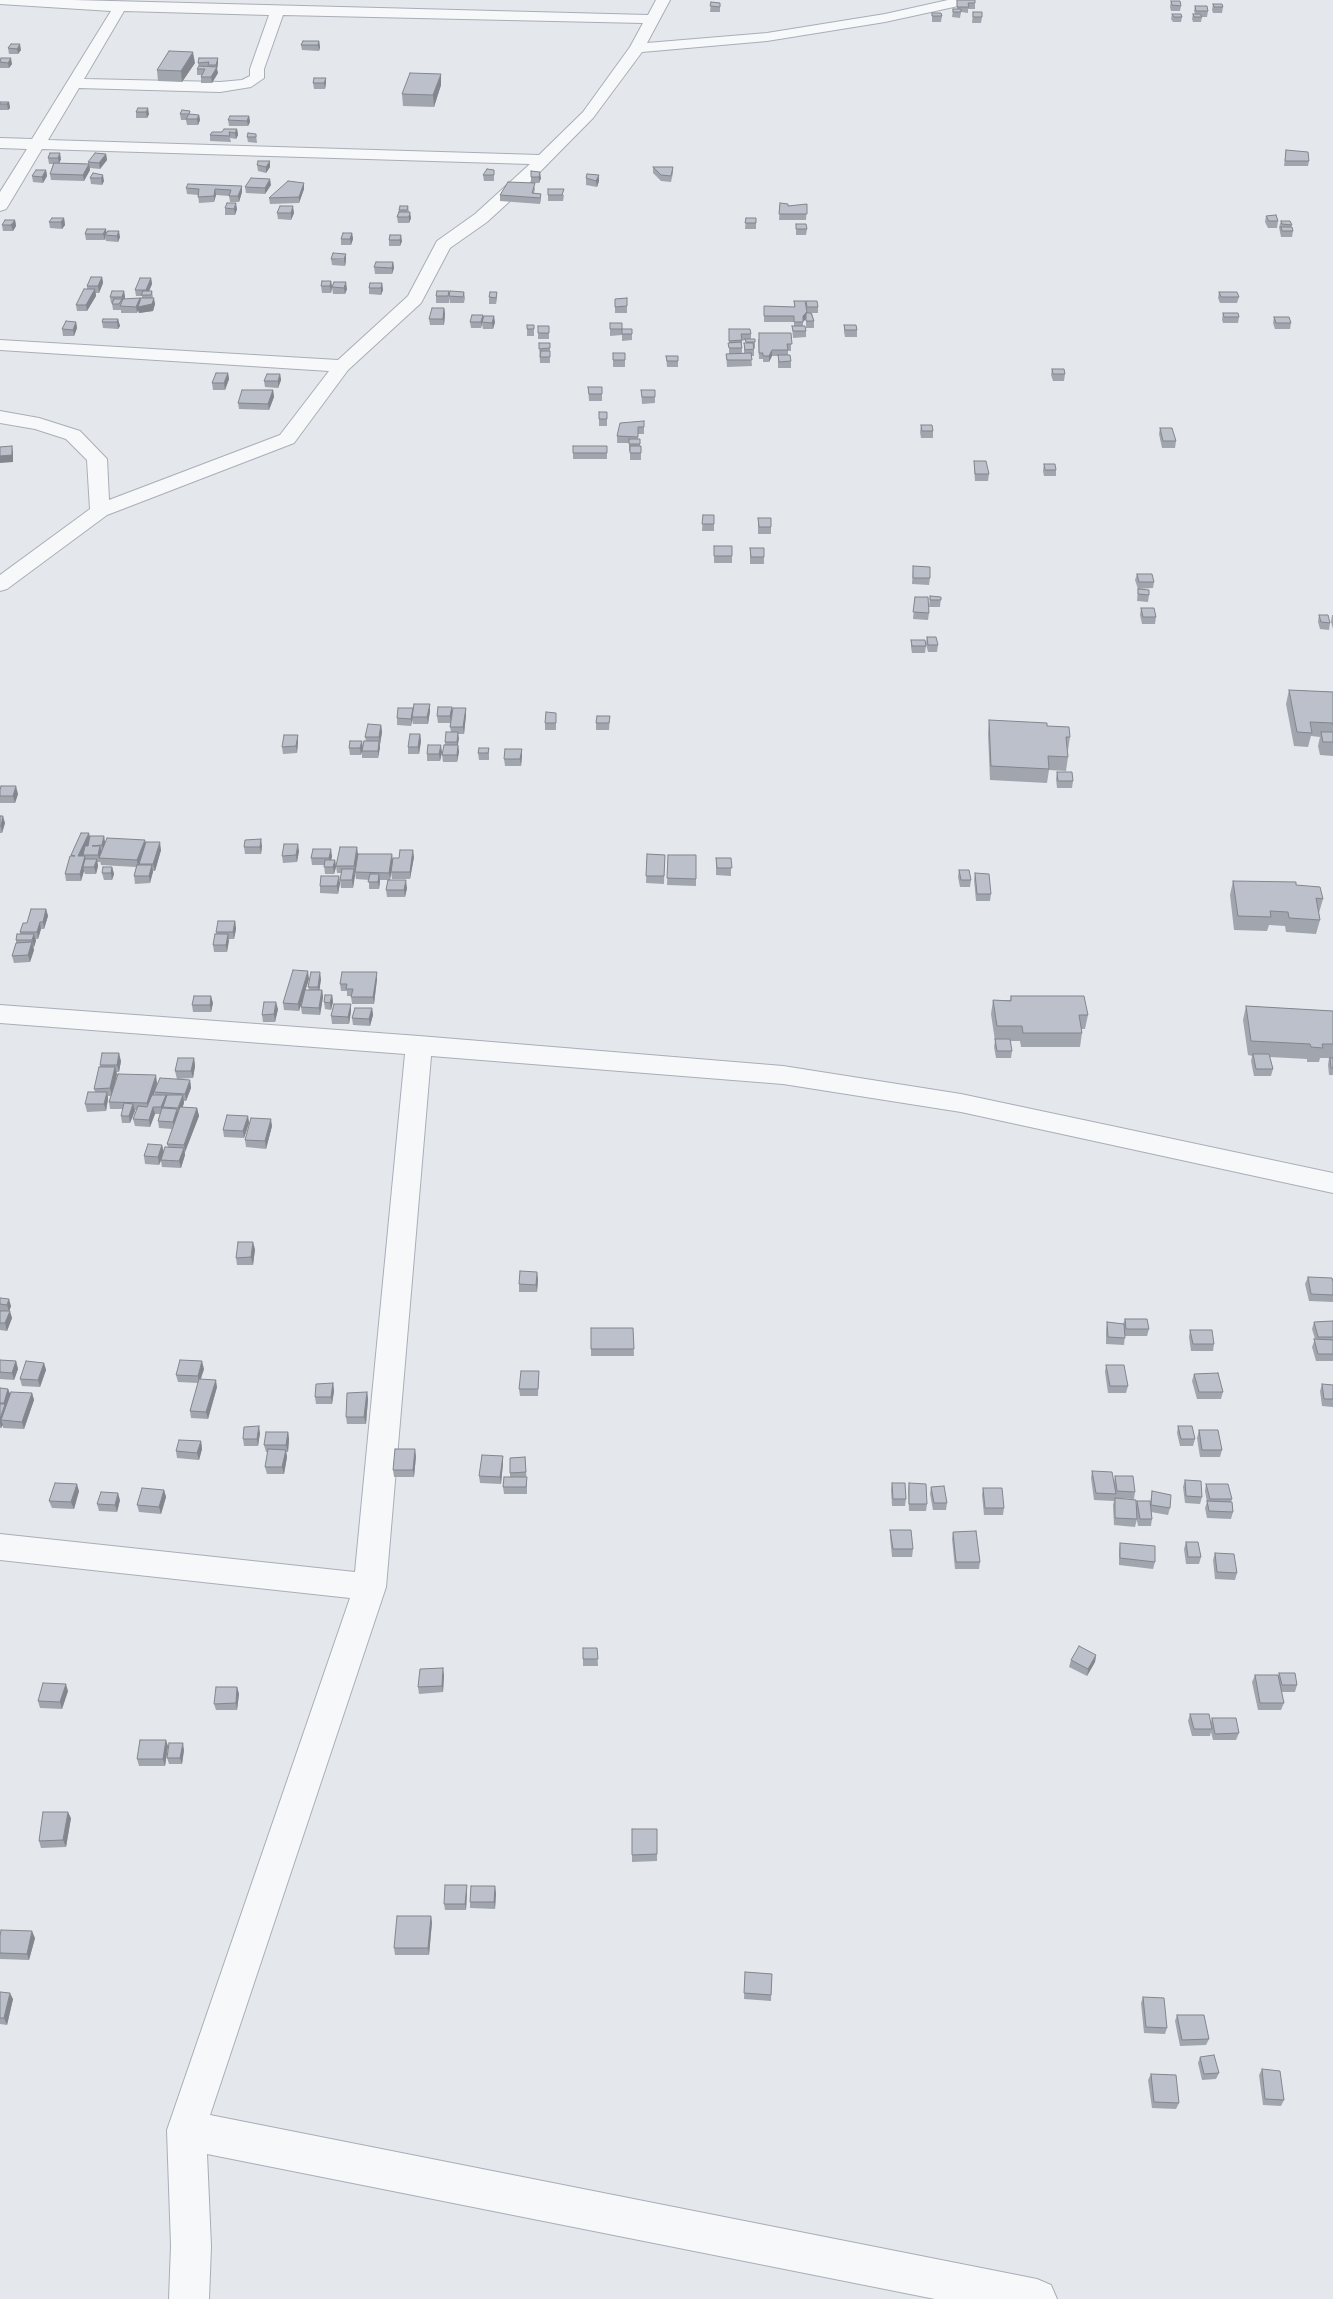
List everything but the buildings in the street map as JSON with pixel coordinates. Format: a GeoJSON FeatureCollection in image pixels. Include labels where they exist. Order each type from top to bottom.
{"type":"FeatureCollection","features":[{"type":"Feature","properties":{"kind":"street"},"geometry":{"type":"LineString","coordinates":[[0,0],[120,7],[652,19]]}},
{"type":"Feature","properties":{"kind":"street"},"geometry":{"type":"LineString","coordinates":[[330,0],[352,13]]}},
{"type":"Feature","properties":{"kind":"street"},"geometry":{"type":"LineString","coordinates":[[0,585],[100,511],[288,440],[342,366],[415,299],[443,245],[481,218],[588,115],[637,48],[663,0]]}},
{"type":"Feature","properties":{"kind":"street"},"geometry":{"type":"LineString","coordinates":[[637,48],[767,37],[885,18],[966,0]]}},
{"type":"Feature","properties":{"kind":"street"},"geometry":{"type":"LineString","coordinates":[[0,206],[120,7]]}},
{"type":"Feature","properties":{"kind":"street"},"geometry":{"type":"LineString","coordinates":[[74,83],[220,87],[246,84],[257,78],[257,69],[277,11]]}},
{"type":"Feature","properties":{"kind":"street"},"geometry":{"type":"LineString","coordinates":[[0,143],[543,160]]}},
{"type":"Feature","properties":{"kind":"street"},"geometry":{"type":"LineString","coordinates":[[0,345],[342,366]]}},
{"type":"Feature","properties":{"kind":"street"},"geometry":{"type":"LineString","coordinates":[[0,417],[38,424],[73,435],[97,459],[100,511]]}},
{"type":"Feature","properties":{"kind":"street"},"geometry":{"type":"LineString","coordinates":[[0,1014],[419,1045],[783,1075],[961,1103],[1333,1183]]}},
{"type":"Feature","properties":{"kind":"street"},"geometry":{"type":"LineString","coordinates":[[189,2299],[190,2246],[186,2130],[370,1587],[419,1045]]}},
{"type":"Feature","properties":{"kind":"street"},"geometry":{"type":"LineString","coordinates":[[0,1547],[370,1587]]}},
{"type":"Feature","properties":{"kind":"street"},"geometry":{"type":"LineString","coordinates":[[186,2130],[1037,2299]]}}]}
